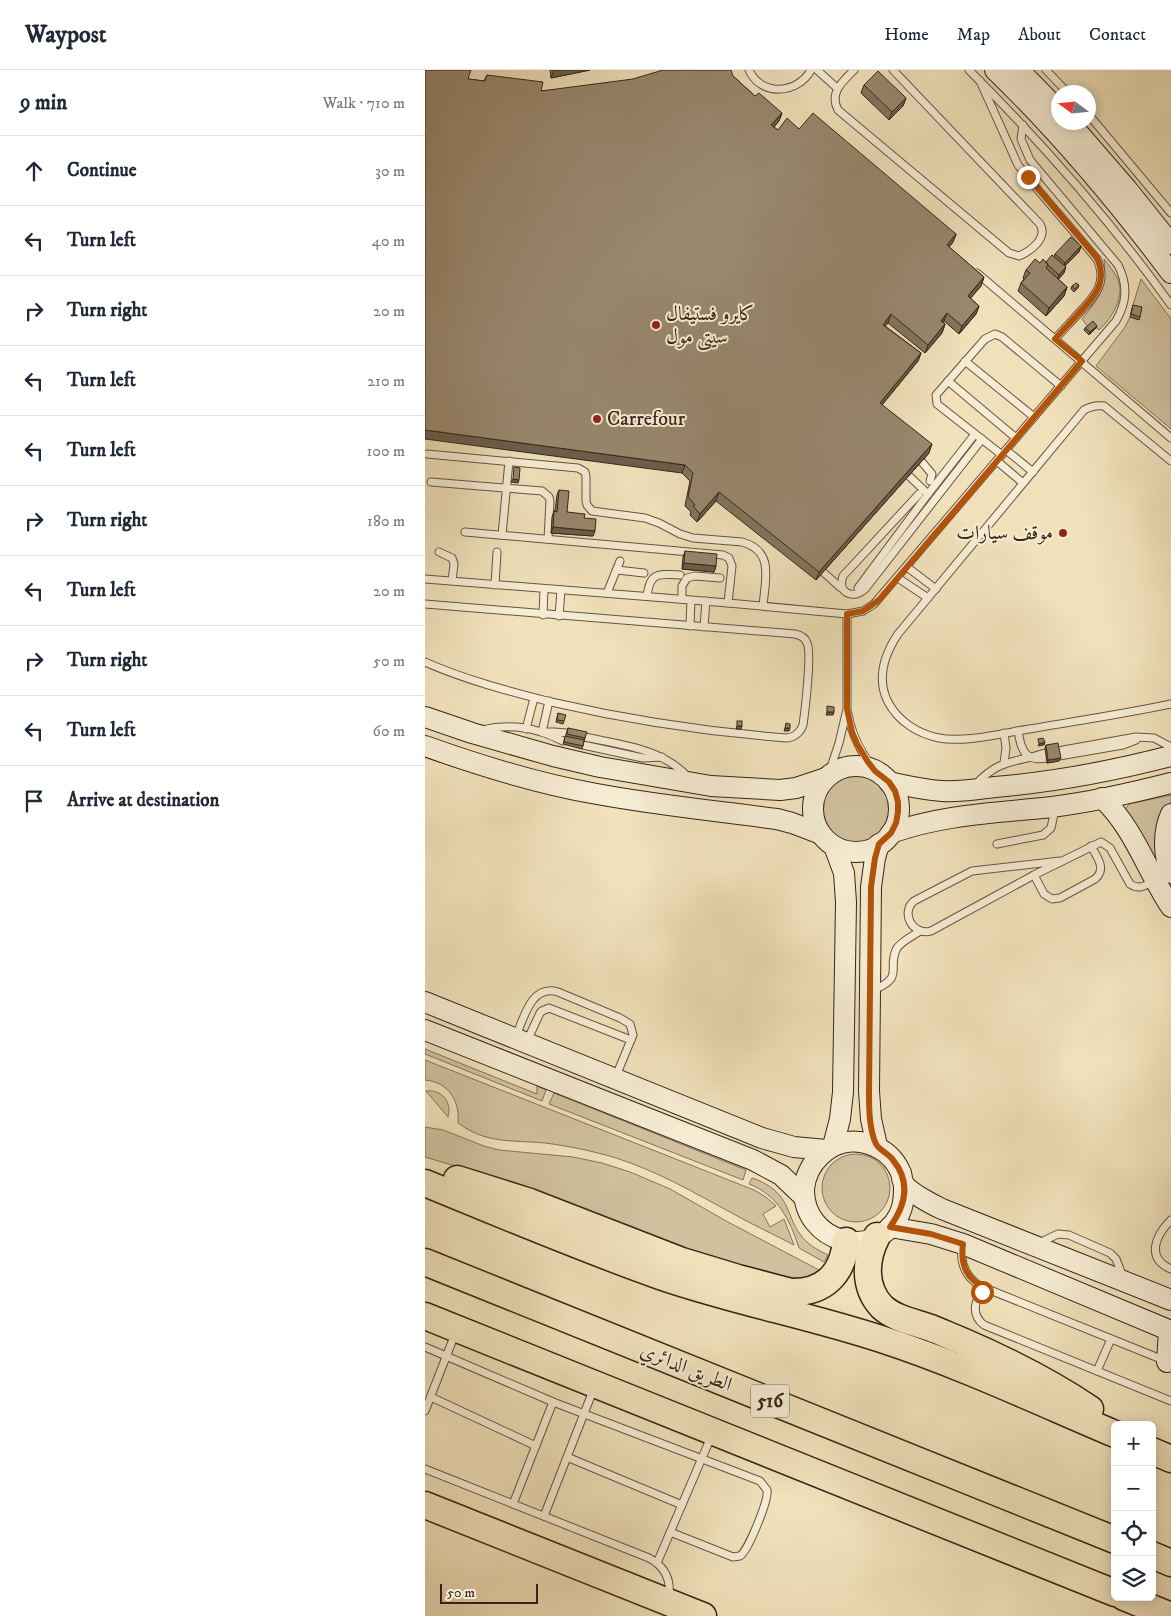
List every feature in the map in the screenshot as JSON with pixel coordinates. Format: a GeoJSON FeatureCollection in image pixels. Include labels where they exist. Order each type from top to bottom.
{"type":"FeatureCollection","features":[{"type":"Feature","properties":{"kind":"highway"},"geometry":{"type":"LineString","coordinates":[[425,1175],[436,1174],[446,1176],[517,1198],[683,1261],[791,1292],[815,1289],[829,1280],[839,1267],[846,1242]]}},
{"type":"Feature","properties":{"kind":"highway"},"geometry":{"type":"LineString","coordinates":[[425,1183],[661,1276],[739,1300],[831,1323],[925,1354],[1005,1386],[1111,1432]]}},
{"type":"Feature","properties":{"kind":"highway"},"geometry":{"type":"LineString","coordinates":[[884,1232],[869,1257],[867,1268],[871,1289],[882,1306],[899,1318],[992,1354],[1040,1379],[1093,1412],[1111,1430]]}},
{"type":"Feature","properties":{"kind":"highway","name":"الطريق الدائري"},"geometry":{"type":"LineString","coordinates":[[425,1262],[1111,1538]]}},
{"type":"Feature","properties":{"kind":"highway","name":"516"},"geometry":{"type":"LineString","coordinates":[[425,1316],[1111,1592]]}},
{"type":"Feature","properties":{"kind":"highway"},"geometry":{"type":"LineString","coordinates":[[1156,1453],[1171,1460]]}},
{"type":"Feature","properties":{"kind":"highway"},"geometry":{"type":"LineString","coordinates":[[425,1505],[703,1616]]}},
{"type":"Feature","properties":{"kind":"highway"},"geometry":{"type":"LineString","coordinates":[[1154,1556],[1171,1563]]}},
{"type":"Feature","properties":{"kind":"highway"},"geometry":{"type":"LineString","coordinates":[[1134,1601],[1171,1616]]}},
{"type":"Feature","properties":{"kind":"street"},"geometry":{"type":"LineString","coordinates":[[1019,70],[1051,103]]}},
{"type":"Feature","properties":{"kind":"street"},"geometry":{"type":"LineString","coordinates":[[987,76],[1077,157],[1113,199],[1171,273]]}},
{"type":"Feature","properties":{"kind":"street"},"geometry":{"type":"LineString","coordinates":[[1076,130],[1171,244]]}},
{"type":"Feature","properties":{"kind":"street"},"geometry":{"type":"LineString","coordinates":[[425,717],[543,754],[599,767],[711,786],[780,790],[796,788],[827,777]]}},
{"type":"Feature","properties":{"kind":"street"},"geometry":{"type":"LineString","coordinates":[[425,746],[488,768],[595,794],[777,819],[799,825],[852,852],[862,851],[907,827],[942,818],[1055,806],[1171,784]]}},
{"type":"Feature","properties":{"kind":"street"},"geometry":{"type":"LineString","coordinates":[[830,1148],[840,1120],[843,1092],[846,887],[844,873],[827,840],[815,823],[814,799],[827,777],[834,771],[851,766],[868,767],[882,776],[926,790],[970,790],[1018,786],[1072,778],[1171,756]]}},
{"type":"Feature","properties":{"kind":"street"},"geometry":{"type":"LineString","coordinates":[[877,1146],[869,1105],[871,887],[875,858],[885,838],[896,823],[898,812],[895,791],[882,776]]}},
{"type":"Feature","properties":{"kind":"street"},"geometry":{"type":"LineString","coordinates":[[1102,798],[1127,826],[1163,877],[1171,906]]}},
{"type":"Feature","properties":{"kind":"street"},"geometry":{"type":"LineString","coordinates":[[1163,877],[1165,835],[1171,814]]}},
{"type":"Feature","properties":{"kind":"street"},"geometry":{"type":"LineString","coordinates":[[425,1002],[778,1144],[802,1148],[830,1148]]}},
{"type":"Feature","properties":{"kind":"street"},"geometry":{"type":"LineString","coordinates":[[425,1030],[753,1160],[781,1175],[804,1198]]}},
{"type":"Feature","properties":{"kind":"street"},"geometry":{"type":"LineString","coordinates":[[855,1141],[877,1146],[892,1158],[902,1175],[904,1200],[899,1214],[884,1232],[867,1240],[846,1242],[833,1238],[822,1231],[813,1221],[807,1210],[804,1198],[805,1184],[809,1171],[816,1159],[830,1148],[844,1142],[855,1141]]}},
{"type":"Feature","properties":{"kind":"street"},"geometry":{"type":"LineString","coordinates":[[904,1185],[942,1209],[1171,1300]]}},
{"type":"Feature","properties":{"kind":"street"},"geometry":{"type":"LineString","coordinates":[[884,1232],[931,1234],[963,1244],[1170,1331],[1169,1362]]}},
{"type":"Feature","properties":{"kind":"lane"},"geometry":{"type":"LineString","coordinates":[[749,70],[758,82],[773,89],[793,87],[801,82],[811,70]]}},
{"type":"Feature","properties":{"kind":"lane"},"geometry":{"type":"LineString","coordinates":[[817,70],[837,88]]}},
{"type":"Feature","properties":{"kind":"lane"},"geometry":{"type":"LineString","coordinates":[[854,70],[837,88],[834,99],[835,105],[843,114],[1009,253],[1015,256],[1025,253],[1043,237],[1041,224],[893,70]]}},
{"type":"Feature","properties":{"kind":"lane"},"geometry":{"type":"LineString","coordinates":[[969,70],[987,76],[1023,125],[1109,225],[1171,305]]}},
{"type":"Feature","properties":{"kind":"lane"},"geometry":{"type":"LineString","coordinates":[[1046,70],[1060,85]]}},
{"type":"Feature","properties":{"kind":"lane"},"geometry":{"type":"LineString","coordinates":[[987,76],[1018,165],[1097,258],[1100,265],[1101,280],[1096,294],[1055,339]]}},
{"type":"Feature","properties":{"kind":"lane"},"geometry":{"type":"LineString","coordinates":[[1096,123],[1171,213]]}},
{"type":"Feature","properties":{"kind":"lane"},"geometry":{"type":"LineString","coordinates":[[425,579],[847,614],[863,611],[874,604],[1002,456],[1121,313],[1125,298],[1125,283],[1122,274],[1115,261],[1030,160],[1021,139],[1023,125]]}},
{"type":"Feature","properties":{"kind":"lane"},"geometry":{"type":"LineString","coordinates":[[969,266],[1171,438]]}},
{"type":"Feature","properties":{"kind":"lane"},"geometry":{"type":"LineString","coordinates":[[1023,483],[1002,456],[937,404],[936,395],[985,338],[991,335],[999,335],[1061,386]]}},
{"type":"Feature","properties":{"kind":"lane"},"geometry":{"type":"LineString","coordinates":[[965,361],[1034,417]]}},
{"type":"Feature","properties":{"kind":"lane"},"geometry":{"type":"LineString","coordinates":[[948,381],[1016,438]]}},
{"type":"Feature","properties":{"kind":"lane"},"geometry":{"type":"LineString","coordinates":[[1171,461],[1111,410],[1097,405],[1090,406],[1084,410],[897,634],[883,663],[882,681],[887,699],[895,713],[919,731],[941,738],[966,738],[1004,734],[1125,714],[1171,704]]}},
{"type":"Feature","properties":{"kind":"lane"},"geometry":{"type":"LineString","coordinates":[[858,588],[975,434]]}},
{"type":"Feature","properties":{"kind":"lane"},"geometry":{"type":"LineString","coordinates":[[919,494],[843,576],[841,584],[845,592],[857,594],[865,588],[982,439]]}},
{"type":"Feature","properties":{"kind":"lane"},"geometry":{"type":"LineString","coordinates":[[427,454],[574,467],[585,472],[587,480],[587,505],[596,512],[645,518],[693,538],[750,544],[762,554],[767,570],[763,606]]}},
{"type":"Feature","properties":{"kind":"lane"},"geometry":{"type":"LineString","coordinates":[[1002,456],[1033,472]]}},
{"type":"Feature","properties":{"kind":"lane"},"geometry":{"type":"LineString","coordinates":[[502,535],[509,461]]}},
{"type":"Feature","properties":{"kind":"lane"},"geometry":{"type":"LineString","coordinates":[[921,461],[932,474],[930,481]]}},
{"type":"Feature","properties":{"kind":"lane"},"geometry":{"type":"LineString","coordinates":[[909,476],[928,494]]}},
{"type":"Feature","properties":{"kind":"lane"},"geometry":{"type":"LineString","coordinates":[[431,482],[537,490],[546,493],[550,501],[548,539]]}},
{"type":"Feature","properties":{"kind":"lane"},"geometry":{"type":"LineString","coordinates":[[465,532],[726,556],[729,558],[732,566],[728,603]]}},
{"type":"Feature","properties":{"kind":"lane"},"geometry":{"type":"LineString","coordinates":[[439,552],[452,558],[454,564],[452,581]]}},
{"type":"Feature","properties":{"kind":"lane"},"geometry":{"type":"LineString","coordinates":[[495,585],[497,552]]}},
{"type":"Feature","properties":{"kind":"lane"},"geometry":{"type":"LineString","coordinates":[[607,593],[620,561]]}},
{"type":"Feature","properties":{"kind":"lane"},"geometry":{"type":"LineString","coordinates":[[907,567],[936,589]]}},
{"type":"Feature","properties":{"kind":"lane"},"geometry":{"type":"LineString","coordinates":[[617,570],[644,573]]}},
{"type":"Feature","properties":{"kind":"lane"},"geometry":{"type":"LineString","coordinates":[[823,572],[841,588]]}},
{"type":"Feature","properties":{"kind":"lane"},"geometry":{"type":"LineString","coordinates":[[647,596],[653,577],[661,574],[680,575]]}},
{"type":"Feature","properties":{"kind":"lane"},"geometry":{"type":"LineString","coordinates":[[682,599],[682,586],[687,578],[695,576],[720,578]]}},
{"type":"Feature","properties":{"kind":"lane"},"geometry":{"type":"LineString","coordinates":[[898,578],[928,598]]}},
{"type":"Feature","properties":{"kind":"lane"},"geometry":{"type":"LineString","coordinates":[[543,615],[545,589]]}},
{"type":"Feature","properties":{"kind":"lane"},"geometry":{"type":"LineString","coordinates":[[559,616],[561,590]]}},
{"type":"Feature","properties":{"kind":"lane"},"geometry":{"type":"LineString","coordinates":[[690,626],[691,600]]}},
{"type":"Feature","properties":{"kind":"lane"},"geometry":{"type":"LineString","coordinates":[[704,627],[706,601]]}},
{"type":"Feature","properties":{"kind":"lane"},"geometry":{"type":"LineString","coordinates":[[425,604],[795,634],[804,638],[808,644],[809,653],[804,720],[799,733],[787,738],[693,728],[619,716],[534,698],[472,680],[425,662]]}},
{"type":"Feature","properties":{"kind":"lane"},"geometry":{"type":"LineString","coordinates":[[847,614],[847,709],[852,732],[857,744],[868,762],[882,776]]}},
{"type":"Feature","properties":{"kind":"lane"},"geometry":{"type":"LineString","coordinates":[[526,729],[534,698]]}},
{"type":"Feature","properties":{"kind":"lane"},"geometry":{"type":"LineString","coordinates":[[543,732],[549,701]]}},
{"type":"Feature","properties":{"kind":"lane"},"geometry":{"type":"LineString","coordinates":[[827,777],[839,743],[847,709]]}},
{"type":"Feature","properties":{"kind":"lane"},"geometry":{"type":"LineString","coordinates":[[472,733],[507,726],[543,732],[566,733]]}},
{"type":"Feature","properties":{"kind":"lane"},"geometry":{"type":"LineString","coordinates":[[1018,731],[1021,746],[1030,758]]}},
{"type":"Feature","properties":{"kind":"lane"},"geometry":{"type":"LineString","coordinates":[[543,732],[563,741]]}},
{"type":"Feature","properties":{"kind":"lane"},"geometry":{"type":"LineString","coordinates":[[1004,734],[1006,748],[1004,763]]}},
{"type":"Feature","properties":{"kind":"lane"},"geometry":{"type":"LineString","coordinates":[[585,737],[644,750],[662,757],[679,768],[694,782]]}},
{"type":"Feature","properties":{"kind":"lane"},"geometry":{"type":"LineString","coordinates":[[1059,754],[1141,737],[1161,740],[1171,747]]}},
{"type":"Feature","properties":{"kind":"lane"},"geometry":{"type":"LineString","coordinates":[[583,745],[643,758],[662,757]]}},
{"type":"Feature","properties":{"kind":"lane"},"geometry":{"type":"LineString","coordinates":[[970,790],[990,770],[1004,763],[1046,756]]}},
{"type":"Feature","properties":{"kind":"lane"},"geometry":{"type":"LineString","coordinates":[[997,844],[1043,835],[1051,828],[1055,806]]}},
{"type":"Feature","properties":{"kind":"lane"},"geometry":{"type":"LineString","coordinates":[[1060,861],[978,870],[966,874],[911,904],[908,916],[914,927],[920,931],[931,931],[1060,861],[1101,842],[1108,845],[1127,880],[1134,886],[1141,888],[1163,877]]}},
{"type":"Feature","properties":{"kind":"lane"},"geometry":{"type":"LineString","coordinates":[[1034,875],[1046,897],[1052,899],[1059,898],[1099,875],[1101,864],[1091,846]]}},
{"type":"Feature","properties":{"kind":"lane"},"geometry":{"type":"LineString","coordinates":[[870,991],[886,985],[894,971],[895,955],[898,946],[920,931]]}},
{"type":"Feature","properties":{"kind":"lane"},"geometry":{"type":"LineString","coordinates":[[521,1041],[534,997],[545,990],[551,990],[626,1020],[632,1029],[633,1035],[615,1079]]}},
{"type":"Feature","properties":{"kind":"lane"},"geometry":{"type":"LineString","coordinates":[[521,1041],[542,1011],[549,1008],[631,1040]]}},
{"type":"Feature","properties":{"kind":"lane"},"geometry":{"type":"LineString","coordinates":[[1171,1220],[1156,1242],[1155,1252],[1162,1264],[1171,1268]]}},
{"type":"Feature","properties":{"kind":"lane"},"geometry":{"type":"LineString","coordinates":[[963,1244],[964,1269],[974,1282],[987,1289],[1169,1362]]}},
{"type":"Feature","properties":{"kind":"lane"},"geometry":{"type":"LineString","coordinates":[[987,1289],[979,1296],[975,1307],[977,1318],[985,1325],[1171,1401]]}},
{"type":"Feature","properties":{"kind":"lane"},"geometry":{"type":"LineString","coordinates":[[425,1411],[457,1329]]}},
{"type":"Feature","properties":{"kind":"lane"},"geometry":{"type":"LineString","coordinates":[[1097,1371],[1111,1339]]}},
{"type":"Feature","properties":{"kind":"lane"},"geometry":{"type":"LineString","coordinates":[[425,1347],[553,1402],[760,1481],[766,1486],[768,1497],[743,1554],[733,1557],[670,1532]]}},
{"type":"Feature","properties":{"kind":"lane"},"geometry":{"type":"LineString","coordinates":[[544,1516],[595,1385]]}},
{"type":"Feature","properties":{"kind":"lane"},"geometry":{"type":"LineString","coordinates":[[431,1396],[536,1446]]}},
{"type":"Feature","properties":{"kind":"lane"},"geometry":{"type":"LineString","coordinates":[[513,1504],[553,1402]]}},
{"type":"Feature","properties":{"kind":"lane"},"geometry":{"type":"LineString","coordinates":[[657,1563],[713,1432]]}},
{"type":"Feature","properties":{"kind":"lane"},"geometry":{"type":"LineString","coordinates":[[567,1458],[682,1505]]}},
{"type":"Feature","properties":{"kind":"lane"},"geometry":{"type":"LineString","coordinates":[[425,1469],[645,1556],[657,1563],[666,1574],[669,1594],[667,1601]]}},
{"type":"Feature","properties":{"kind":"shaded area"},"geometry":{"type":"Polygon","coordinates":[[[1104,259],[1118,279],[1120,293],[1113,314],[1099,330],[1092,324],[1088,327],[1082,319],[1101,292],[1105,269],[1104,259]]]}},
{"type":"Feature","properties":{"kind":"shaded area"},"geometry":{"type":"Polygon","coordinates":[[[1141,279],[1171,319],[1171,429],[1096,366],[1125,327],[1130,317],[1138,319],[1132,308],[1141,279]]]}},
{"type":"Feature","properties":{"kind":"shaded area"},"geometry":{"type":"Polygon","coordinates":[[[856,774],[869,777],[881,784],[888,796],[891,809],[888,822],[881,834],[869,841],[856,844],[843,841],[831,834],[824,822],[821,809],[824,796],[831,784],[843,777],[856,774]]]}},
{"type":"Feature","properties":{"kind":"shaded area"},"geometry":{"type":"Polygon","coordinates":[[[1171,795],[1162,871],[1170,885],[1125,810],[1129,804],[1171,795]]]}},
{"type":"Feature","properties":{"kind":"shaded area"},"geometry":{"type":"Polygon","coordinates":[[[425,1049],[537,1094],[537,1086],[546,1090],[542,1101],[425,1054],[425,1049]]]}},
{"type":"Feature","properties":{"kind":"shaded area"},"geometry":{"type":"Polygon","coordinates":[[[425,1060],[754,1190],[776,1206],[763,1214],[770,1227],[784,1219],[794,1245],[675,1182],[631,1163],[581,1149],[545,1143],[500,1140],[468,1130],[458,1123],[455,1100],[446,1088],[433,1081],[425,1080],[425,1060]]]}},
{"type":"Feature","properties":{"kind":"shaded area"},"geometry":{"type":"Polygon","coordinates":[[[426,1091],[437,1092],[445,1098],[449,1106],[448,1117],[426,1091]]]}},
{"type":"Feature","properties":{"kind":"shaded area"},"geometry":{"type":"Polygon","coordinates":[[[554,1093],[746,1170],[743,1180],[549,1104],[554,1093]]]}},
{"type":"Feature","properties":{"kind":"shaded area"},"geometry":{"type":"Polygon","coordinates":[[[425,1127],[443,1130],[499,1150],[573,1157],[602,1163],[630,1172],[670,1189],[819,1270],[815,1275],[800,1279],[740,1265],[686,1248],[485,1175],[425,1157],[425,1127]]]}},
{"type":"Feature","properties":{"kind":"shaded area"},"geometry":{"type":"Polygon","coordinates":[[[863,1154],[875,1160],[884,1169],[890,1181],[888,1201],[880,1212],[863,1222],[849,1222],[832,1212],[824,1201],[822,1181],[832,1164],[843,1156],[863,1154]]]}},
{"type":"Feature","properties":{"kind":"shaded area"},"geometry":{"type":"Polygon","coordinates":[[[752,1178],[769,1186],[778,1194],[803,1238],[828,1255],[824,1262],[799,1248],[787,1218],[768,1195],[749,1184],[752,1178]]]}},
{"type":"Feature","properties":{"kind":"building","name":"كايرو فستيفال سيتى مول"},"geometry":{"type":"Polygon","coordinates":[[[425,70],[471,70],[468,79],[485,81],[487,75],[543,82],[541,91],[633,79],[663,70],[731,70],[733,76],[755,96],[759,93],[782,113],[771,125],[778,130],[787,118],[799,129],[813,113],[956,234],[947,245],[984,277],[968,296],[979,306],[962,326],[947,313],[941,321],[945,324],[928,345],[891,314],[883,325],[921,353],[880,403],[932,444],[819,572],[719,492],[700,514],[688,497],[693,473],[685,465],[425,430],[425,70]]]}},
{"type":"Feature","properties":{"kind":"building"},"geometry":{"type":"Polygon","coordinates":[[[878,71],[906,98],[892,112],[864,85],[878,71]]]}},
{"type":"Feature","properties":{"kind":"building"},"geometry":{"type":"Polygon","coordinates":[[[1071,237],[1081,246],[1065,263],[1055,254],[1071,237]]]}},
{"type":"Feature","properties":{"kind":"building"},"geometry":{"type":"Polygon","coordinates":[[[1052,255],[1066,267],[1059,275],[1046,262],[1052,255]]]}},
{"type":"Feature","properties":{"kind":"building"},"geometry":{"type":"Polygon","coordinates":[[[1035,259],[1040,263],[1043,259],[1048,265],[1046,268],[1067,287],[1049,308],[1021,283],[1030,273],[1026,270],[1035,259]]]}},
{"type":"Feature","properties":{"kind":"building"},"geometry":{"type":"Polygon","coordinates":[[[1076,283],[1079,285],[1075,289],[1072,286],[1076,283]]]}},
{"type":"Feature","properties":{"kind":"building"},"geometry":{"type":"Polygon","coordinates":[[[1133,305],[1142,307],[1140,317],[1131,314],[1133,305]]]}},
{"type":"Feature","properties":{"kind":"building"},"geometry":{"type":"Polygon","coordinates":[[[1093,321],[1097,326],[1090,332],[1085,328],[1093,321]]]}},
{"type":"Feature","properties":{"kind":"building"},"geometry":{"type":"Polygon","coordinates":[[[514,467],[520,468],[519,480],[513,479],[514,467]]]}},
{"type":"Feature","properties":{"kind":"building"},"geometry":{"type":"Polygon","coordinates":[[[559,490],[569,491],[567,512],[585,514],[584,518],[596,519],[595,531],[553,527],[554,511],[557,512],[559,490]]]}},
{"type":"Feature","properties":{"kind":"building"},"geometry":{"type":"Polygon","coordinates":[[[685,551],[717,554],[716,566],[684,563],[685,551]]]}},
{"type":"Feature","properties":{"kind":"building"},"geometry":{"type":"Polygon","coordinates":[[[827,706],[834,707],[834,712],[827,712],[827,706]]]}},
{"type":"Feature","properties":{"kind":"building"},"geometry":{"type":"Polygon","coordinates":[[[558,713],[566,715],[564,721],[557,720],[558,713]]]}},
{"type":"Feature","properties":{"kind":"building"},"geometry":{"type":"Polygon","coordinates":[[[737,721],[742,721],[742,726],[737,726],[737,721]]]}},
{"type":"Feature","properties":{"kind":"building"},"geometry":{"type":"Polygon","coordinates":[[[786,723],[790,724],[790,728],[785,728],[786,723]]]}},
{"type":"Feature","properties":{"kind":"building"},"geometry":{"type":"Polygon","coordinates":[[[568,728],[587,732],[585,738],[567,734],[568,728]]]}},
{"type":"Feature","properties":{"kind":"building"},"geometry":{"type":"Polygon","coordinates":[[[565,736],[584,740],[583,746],[564,742],[565,736]]]}},
{"type":"Feature","properties":{"kind":"building"},"geometry":{"type":"Polygon","coordinates":[[[1043,738],[1045,742],[1039,744],[1038,739],[1043,738]]]}},
{"type":"Feature","properties":{"kind":"building"},"geometry":{"type":"Polygon","coordinates":[[[1058,743],[1061,758],[1048,760],[1046,745],[1058,743]]]}},
{"type":"Feature","properties":{"kind":"place","name":"كايرو فستيفال سيتى مول"},"geometry":{"type":"Point","coordinates":[656,325]}},
{"type":"Feature","properties":{"kind":"place","name":"Carrefour"},"geometry":{"type":"Point","coordinates":[597,419]}},
{"type":"Feature","properties":{"kind":"place","name":"موقف سيارات"},"geometry":{"type":"Point","coordinates":[1063,533]}},
{"type":"Feature","properties":{"kind":"route"},"geometry":{"type":"LineString","coordinates":[[982,1292],[987,1289],[974,1282],[964,1269],[962,1260],[963,1244],[906,1228],[890,1227],[899,1214],[904,1200],[904,1185],[898,1166],[892,1158],[877,1146],[869,1105],[871,887],[879,844],[891,833],[896,823],[898,802],[895,791],[889,782],[875,771],[868,762],[852,732],[847,709],[847,614],[869,608],[887,592],[1082,361],[1055,339],[1096,294],[1101,280],[1100,265],[1097,258],[1028,177]]}}]}
